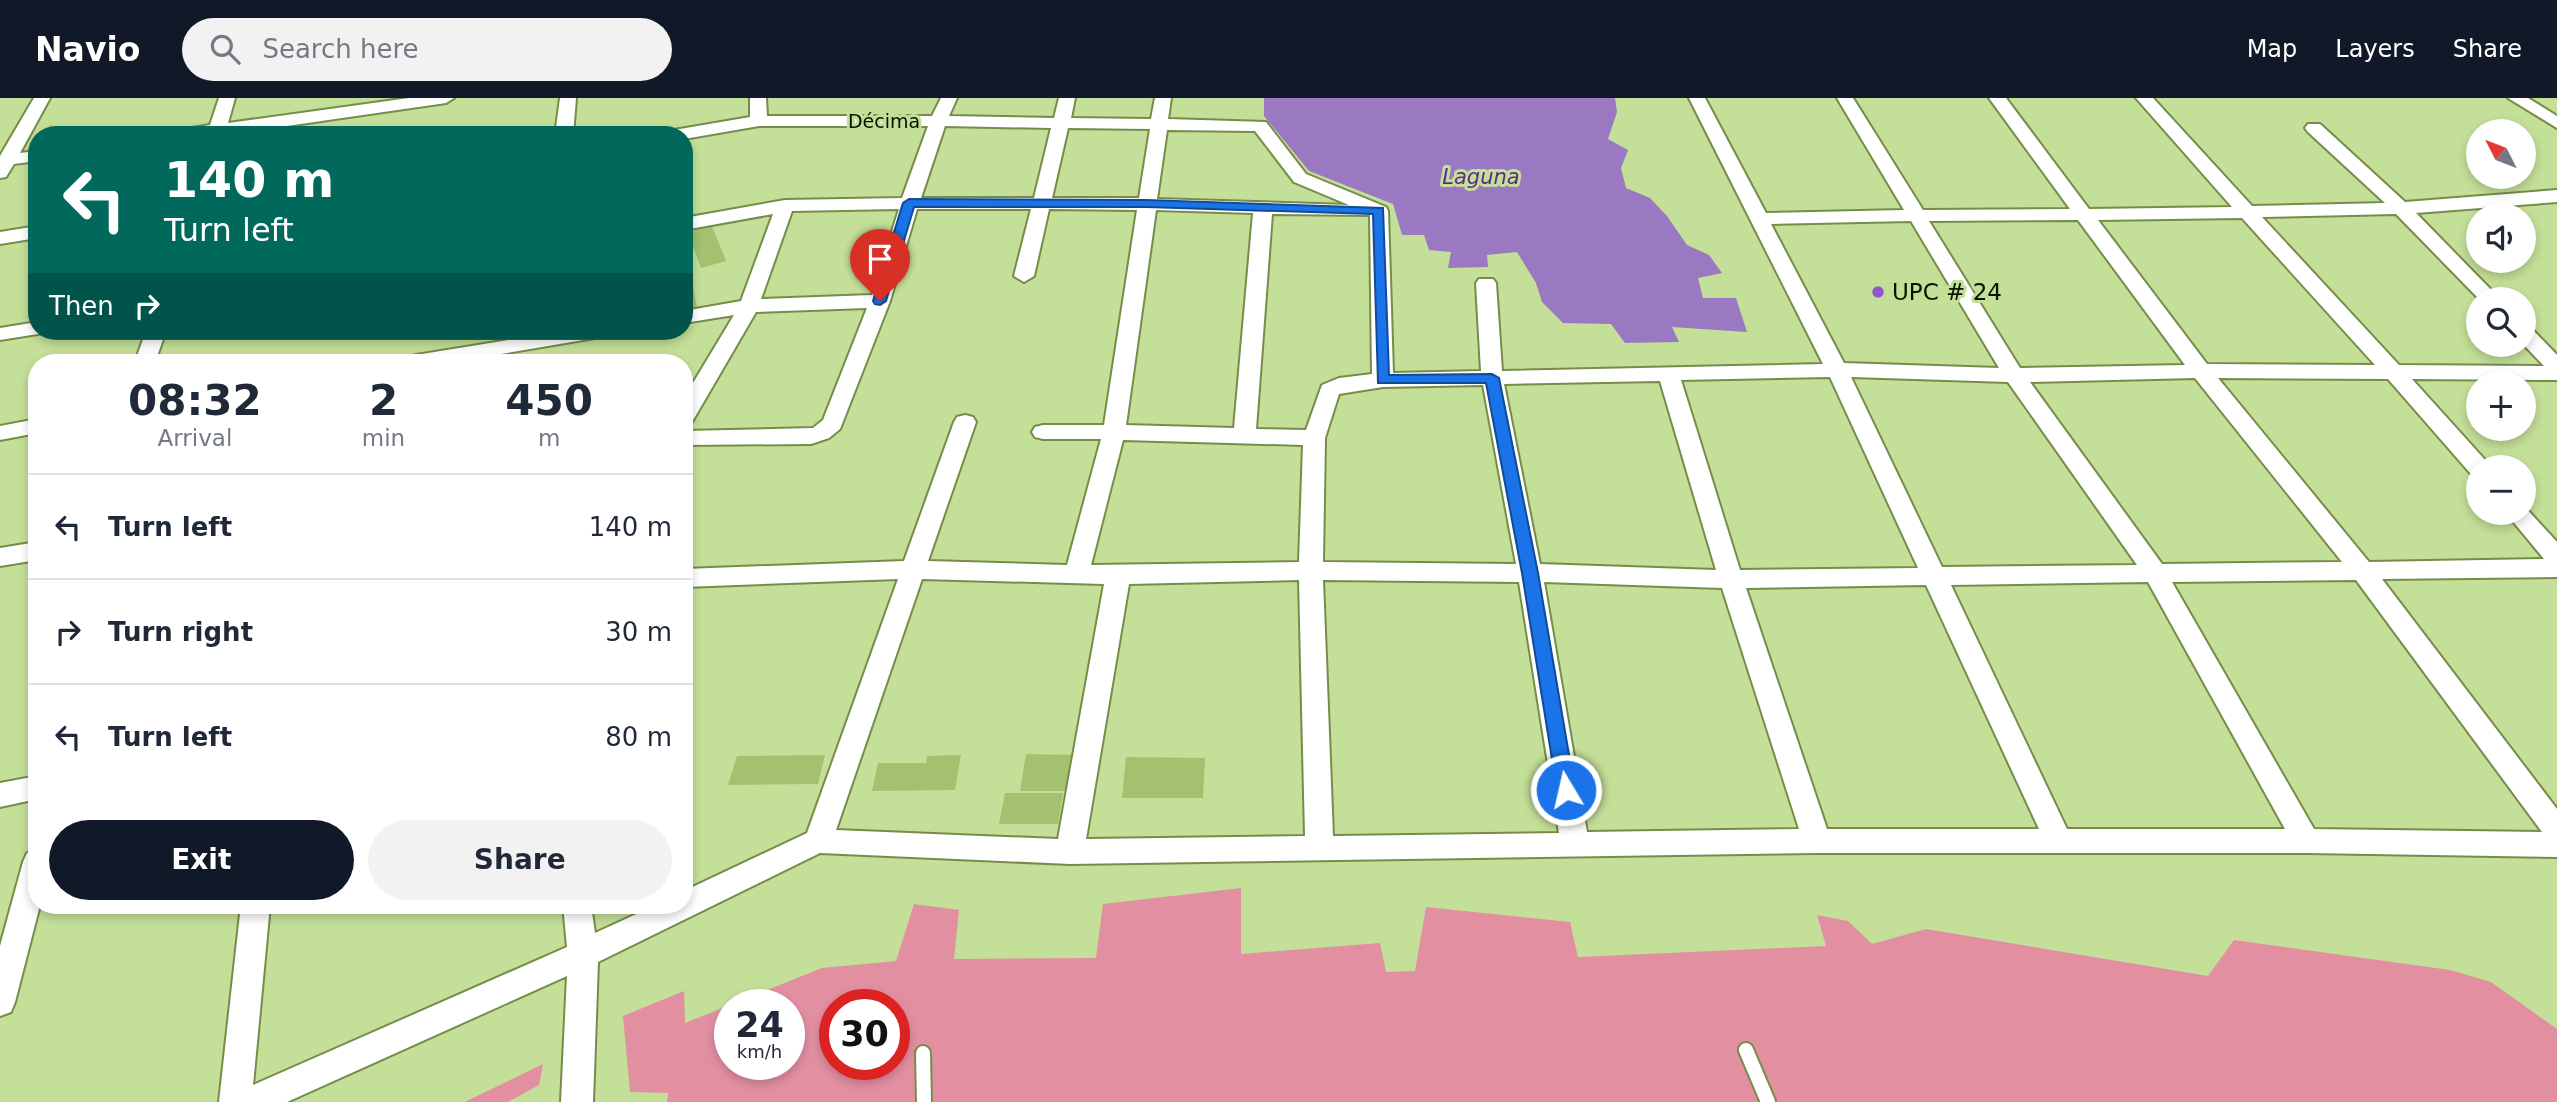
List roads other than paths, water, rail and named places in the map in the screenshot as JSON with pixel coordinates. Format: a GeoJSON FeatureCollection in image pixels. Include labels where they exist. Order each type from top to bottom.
{"type":"FeatureCollection","features":[{"type":"Feature","properties":{"kind":"street"},"geometry":{"type":"LineString","coordinates":[[2,165],[42,98]]}},
{"type":"Feature","properties":{"kind":"street"},"geometry":{"type":"LineString","coordinates":[[218,126],[228,98]]}},
{"type":"Feature","properties":{"kind":"street"},"geometry":{"type":"LineString","coordinates":[[257,126],[446,98]]}},
{"type":"Feature","properties":{"kind":"street"},"geometry":{"type":"LineString","coordinates":[[565,126],[568,98]]}},
{"type":"Feature","properties":{"kind":"street"},"geometry":{"type":"LineString","coordinates":[[758,98],[759,121]]}},
{"type":"Feature","properties":{"kind":"street"},"geometry":{"type":"LineString","coordinates":[[949,98],[938,121],[1260,126],[1300,178],[1379,211]]}},
{"type":"Feature","properties":{"kind":"street"},"geometry":{"type":"LineString","coordinates":[[1024,276],[1067,98]]}},
{"type":"Feature","properties":{"kind":"street"},"geometry":{"type":"LineString","coordinates":[[1077,574],[1114,432],[1157,123],[1163,98]]}},
{"type":"Feature","properties":{"kind":"street"},"geometry":{"type":"LineString","coordinates":[[1697,98],[1837,370],[2059,841]]}},
{"type":"Feature","properties":{"kind":"street"},"geometry":{"type":"LineString","coordinates":[[1845,98],[2014,375],[2154,571],[2306,841]]}},
{"type":"Feature","properties":{"kind":"street"},"geometry":{"type":"LineString","coordinates":[[1997,98],[2201,370],[2361,569],[2557,831]]}},
{"type":"Feature","properties":{"kind":"street"},"geometry":{"type":"LineString","coordinates":[[2144,98],[2245,212],[2397,374],[2468,455]]}},
{"type":"Feature","properties":{"kind":"street"},"geometry":{"type":"LineString","coordinates":[[2516,98],[2557,124]]}},
{"type":"Feature","properties":{"kind":"street","name":"Décima"},"geometry":{"type":"LineString","coordinates":[[693,132],[759,121],[938,121],[909,203],[880,301],[832,424],[811,437],[693,438]]}},
{"type":"Feature","properties":{"kind":"street"},"geometry":{"type":"LineString","coordinates":[[2314,128],[2401,208],[2478,287]]}},
{"type":"Feature","properties":{"kind":"street"},"geometry":{"type":"LineString","coordinates":[[2,165],[28,158]]}},
{"type":"Feature","properties":{"kind":"street"},"geometry":{"type":"LineString","coordinates":[[1761,219],[1917,214],[2085,215],[2401,208],[2481,205],[2557,196]]}},
{"type":"Feature","properties":{"kind":"street"},"geometry":{"type":"LineString","coordinates":[[693,222],[785,206],[909,203],[1146,204],[1379,211]]}},
{"type":"Feature","properties":{"kind":"street"},"geometry":{"type":"LineString","coordinates":[[693,402],[749,306],[785,206]]}},
{"type":"Feature","properties":{"kind":"street"},"geometry":{"type":"LineString","coordinates":[[1244,437],[1263,209]]}},
{"type":"Feature","properties":{"kind":"street"},"geometry":{"type":"LineString","coordinates":[[1379,211],[1382,380]]}},
{"type":"Feature","properties":{"kind":"street"},"geometry":{"type":"LineString","coordinates":[[0,238],[28,233]]}},
{"type":"Feature","properties":{"kind":"street"},"geometry":{"type":"LineString","coordinates":[[1486,283],[1492,378],[1530,573],[1575,844]]}},
{"type":"Feature","properties":{"kind":"street"},"geometry":{"type":"LineString","coordinates":[[693,315],[749,306],[880,301]]}},
{"type":"Feature","properties":{"kind":"street"},"geometry":{"type":"LineString","coordinates":[[0,334],[28,329]]}},
{"type":"Feature","properties":{"kind":"street"},"geometry":{"type":"LineString","coordinates":[[458,354],[532,340]]}},
{"type":"Feature","properties":{"kind":"street"},"geometry":{"type":"LineString","coordinates":[[2536,345],[2557,367]]}},
{"type":"Feature","properties":{"kind":"street"},"geometry":{"type":"LineString","coordinates":[[1319,848],[1311,571],[1314,438],[1330,390],[1339,385],[1382,380],[1837,370],[2014,375],[2201,370],[2397,374],[2557,373]]}},
{"type":"Feature","properties":{"kind":"street"},"geometry":{"type":"LineString","coordinates":[[1669,375],[1731,579],[1816,841]]}},
{"type":"Feature","properties":{"kind":"street"},"geometry":{"type":"LineString","coordinates":[[818,841],[965,422]]}},
{"type":"Feature","properties":{"kind":"street"},"geometry":{"type":"LineString","coordinates":[[0,433],[28,428]]}},
{"type":"Feature","properties":{"kind":"street"},"geometry":{"type":"LineString","coordinates":[[1043,432],[1314,438]]}},
{"type":"Feature","properties":{"kind":"street"},"geometry":{"type":"LineString","coordinates":[[2528,525],[2557,558]]}},
{"type":"Feature","properties":{"kind":"street"},"geometry":{"type":"LineString","coordinates":[[0,558],[28,553]]}},
{"type":"Feature","properties":{"kind":"street"},"geometry":{"type":"LineString","coordinates":[[693,578],[912,570],[1118,575],[1311,571],[1530,573],[1731,579],[2154,571],[2557,568]]}},
{"type":"Feature","properties":{"kind":"street"},"geometry":{"type":"LineString","coordinates":[[1070,852],[1118,575]]}},
{"type":"Feature","properties":{"kind":"street"},"geometry":{"type":"LineString","coordinates":[[0,795],[28,789]]}},
{"type":"Feature","properties":{"kind":"street"},"geometry":{"type":"LineString","coordinates":[[693,901],[818,841],[1070,852],[1816,841],[2306,841],[2557,845]]}},
{"type":"Feature","properties":{"kind":"street"},"geometry":{"type":"LineString","coordinates":[[0,1002],[28,895]]}},
{"type":"Feature","properties":{"kind":"street"},"geometry":{"type":"LineString","coordinates":[[234,1102],[254,914]]}},
{"type":"Feature","properties":{"kind":"street"},"geometry":{"type":"LineString","coordinates":[[577,1102],[583,954],[579,914]]}},
{"type":"Feature","properties":{"kind":"street"},"geometry":{"type":"LineString","coordinates":[[251,1102],[583,954],[666,914]]}},
{"type":"Feature","properties":{"kind":"lane"},"geometry":{"type":"LineString","coordinates":[[1746,1050],[1768,1102]]}},
{"type":"Feature","properties":{"kind":"lane"},"geometry":{"type":"LineString","coordinates":[[923,1053],[924,1102]]}},
{"type":"Feature","properties":{"kind":"water","name":"Laguna"},"geometry":{"type":"Polygon","coordinates":[[[1264,98],[1615,98],[1617,112],[1608,139],[1628,150],[1621,168],[1626,188],[1650,198],[1667,216],[1687,245],[1709,255],[1722,273],[1698,278],[1703,298],[1736,298],[1747,332],[1672,327],[1679,342],[1625,343],[1611,324],[1563,323],[1542,302],[1536,283],[1517,252],[1487,255],[1488,267],[1448,268],[1451,252],[1429,250],[1424,235],[1402,235],[1393,204],[1309,171],[1264,116],[1264,98]]]}},
{"type":"Feature","properties":{"kind":"place","name":"UPC # 24"},"geometry":{"type":"Point","coordinates":[1878,292]}}]}
